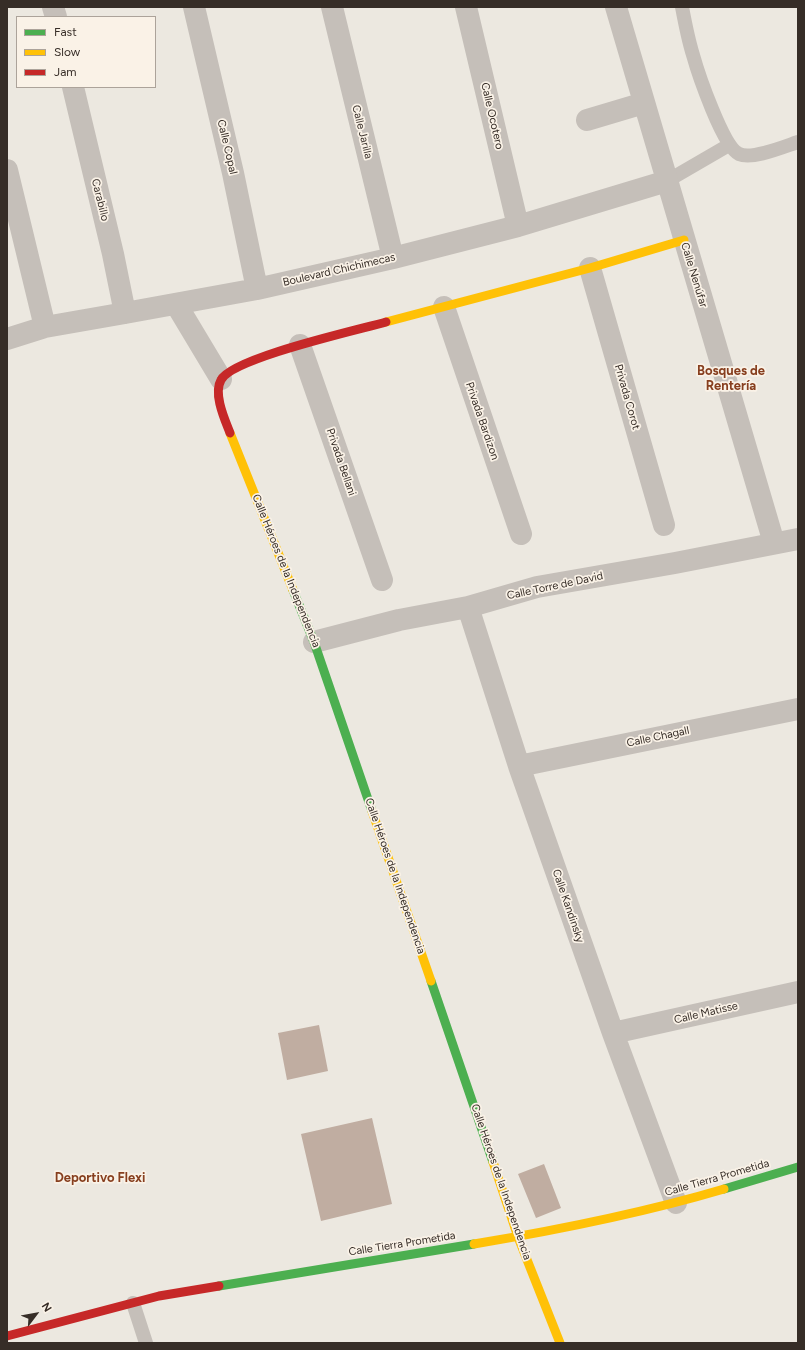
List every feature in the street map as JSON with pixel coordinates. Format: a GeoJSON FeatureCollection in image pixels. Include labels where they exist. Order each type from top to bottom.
{"type":"FeatureCollection","features":[{"type":"Feature","properties":{"kind":"street","name":"Calle Copal"},"geometry":{"type":"LineString","coordinates":[[194,7],[258,288]]}},
{"type":"Feature","properties":{"kind":"street","name":"Calle Jarilla"},"geometry":{"type":"LineString","coordinates":[[332,7],[393,258]]}},
{"type":"Feature","properties":{"kind":"street","name":"Calle Ocotero"},"geometry":{"type":"LineString","coordinates":[[466,7],[518,226]]}},
{"type":"Feature","properties":{"kind":"street","name":"Calle Nenúfar"},"geometry":{"type":"LineString","coordinates":[[616,7],[774,543]]}},
{"type":"Feature","properties":{"kind":"street","name":"Carabillo"},"geometry":{"type":"LineString","coordinates":[[73,88],[114,254],[125,313]]}},
{"type":"Feature","properties":{"kind":"street"},"geometry":{"type":"LineString","coordinates":[[587,120],[644,103]]}},
{"type":"Feature","properties":{"kind":"street"},"geometry":{"type":"LineString","coordinates":[[7,170],[45,327]]}},
{"type":"Feature","properties":{"kind":"street","name":"Boulevard Chichimecas"},"geometry":{"type":"LineString","coordinates":[[7,339],[45,327],[258,288],[393,258],[518,226],[667,181]]}},
{"type":"Feature","properties":{"kind":"street"},"geometry":{"type":"LineString","coordinates":[[176,304],[221,379],[227,372],[242,365],[300,345],[590,268],[684,240]]}},
{"type":"Feature","properties":{"kind":"street","name":"Privada Corot"},"geometry":{"type":"LineString","coordinates":[[590,268],[664,525]]}},
{"type":"Feature","properties":{"kind":"street","name":"Privada Bardizon"},"geometry":{"type":"LineString","coordinates":[[444,307],[521,534]]}},
{"type":"Feature","properties":{"kind":"street","name":"Privada Bellani"},"geometry":{"type":"LineString","coordinates":[[300,345],[382,580]]}},
{"type":"Feature","properties":{"kind":"street","name":"Calle Héroes de la Independencia"},"geometry":{"type":"LineString","coordinates":[[221,379],[219,392],[222,412],[314,642],[518,1237],[560,1343]]}},
{"type":"Feature","properties":{"kind":"street","name":"Calle Torre de David"},"geometry":{"type":"LineString","coordinates":[[314,642],[399,620],[468,606],[537,587],[798,539]]}},
{"type":"Feature","properties":{"kind":"street","name":"Calle Kandinsky"},"geometry":{"type":"LineString","coordinates":[[468,606],[519,766],[613,1033],[676,1203]]}},
{"type":"Feature","properties":{"kind":"street","name":"Calle Chagall"},"geometry":{"type":"LineString","coordinates":[[519,766],[798,709]]}},
{"type":"Feature","properties":{"kind":"street","name":"Calle Matisse"},"geometry":{"type":"LineString","coordinates":[[613,1033],[798,992]]}},
{"type":"Feature","properties":{"kind":"street","name":"Calle Tierra Prometida"},"geometry":{"type":"LineString","coordinates":[[7,1336],[166,1295],[435,1252],[518,1237],[676,1203],[798,1167]]}},
{"type":"Feature","properties":{"kind":"lane"},"geometry":{"type":"LineString","coordinates":[[682,7],[693,55],[720,127],[730,146],[737,154],[746,156],[755,155],[798,142]]}},
{"type":"Feature","properties":{"kind":"lane"},"geometry":{"type":"LineString","coordinates":[[667,181],[730,146]]}},
{"type":"Feature","properties":{"kind":"lane"},"geometry":{"type":"LineString","coordinates":[[133,1303],[146,1343]]}},
{"type":"Feature","properties":{"kind":"building"},"geometry":{"type":"Polygon","coordinates":[[[319,1025],[328,1071],[287,1080],[278,1033],[319,1025]]]}},
{"type":"Feature","properties":{"kind":"building"},"geometry":{"type":"Polygon","coordinates":[[[372,1118],[392,1204],[321,1221],[301,1134],[372,1118]]]}},
{"type":"Feature","properties":{"kind":"building"},"geometry":{"type":"Polygon","coordinates":[[[544,1164],[561,1208],[536,1218],[518,1174],[544,1164]]]}},
{"type":"Feature","properties":{"kind":"traffic: fast"},"geometry":{"type":"LineString","coordinates":[[293,590],[314,642],[372,811]]}},
{"type":"Feature","properties":{"kind":"traffic: fast"},"geometry":{"type":"LineString","coordinates":[[431,981],[493,1162]]}},
{"type":"Feature","properties":{"kind":"traffic: fast"},"geometry":{"type":"LineString","coordinates":[[724,1189],[798,1167]]}},
{"type":"Feature","properties":{"kind":"traffic: fast"},"geometry":{"type":"LineString","coordinates":[[219,1286],[474,1244]]}},
{"type":"Feature","properties":{"kind":"traffic: slow"},"geometry":{"type":"LineString","coordinates":[[386,322],[590,268],[684,240]]}},
{"type":"Feature","properties":{"kind":"traffic: slow"},"geometry":{"type":"LineString","coordinates":[[230,433],[293,590]]}},
{"type":"Feature","properties":{"kind":"traffic: slow"},"geometry":{"type":"LineString","coordinates":[[372,811],[431,981]]}},
{"type":"Feature","properties":{"kind":"traffic: slow"},"geometry":{"type":"LineString","coordinates":[[493,1162],[518,1237],[560,1343]]}},
{"type":"Feature","properties":{"kind":"traffic: slow"},"geometry":{"type":"LineString","coordinates":[[474,1244],[600,1220],[663,1206],[724,1189]]}},
{"type":"Feature","properties":{"kind":"traffic: jam"},"geometry":{"type":"LineString","coordinates":[[230,433],[223,414],[218,392],[221,380],[230,372],[247,363],[271,354],[324,338],[386,322]]}},
{"type":"Feature","properties":{"kind":"traffic: jam"},"geometry":{"type":"LineString","coordinates":[[7,1336],[159,1296],[219,1286]]}},
{"type":"Feature","properties":{"kind":"district","name":"Bosques de Rentería"},"geometry":{"type":"Point","coordinates":[731,378]}},
{"type":"Feature","properties":{"kind":"district","name":"Deportivo Flexi"},"geometry":{"type":"Point","coordinates":[100,1178]}}]}
